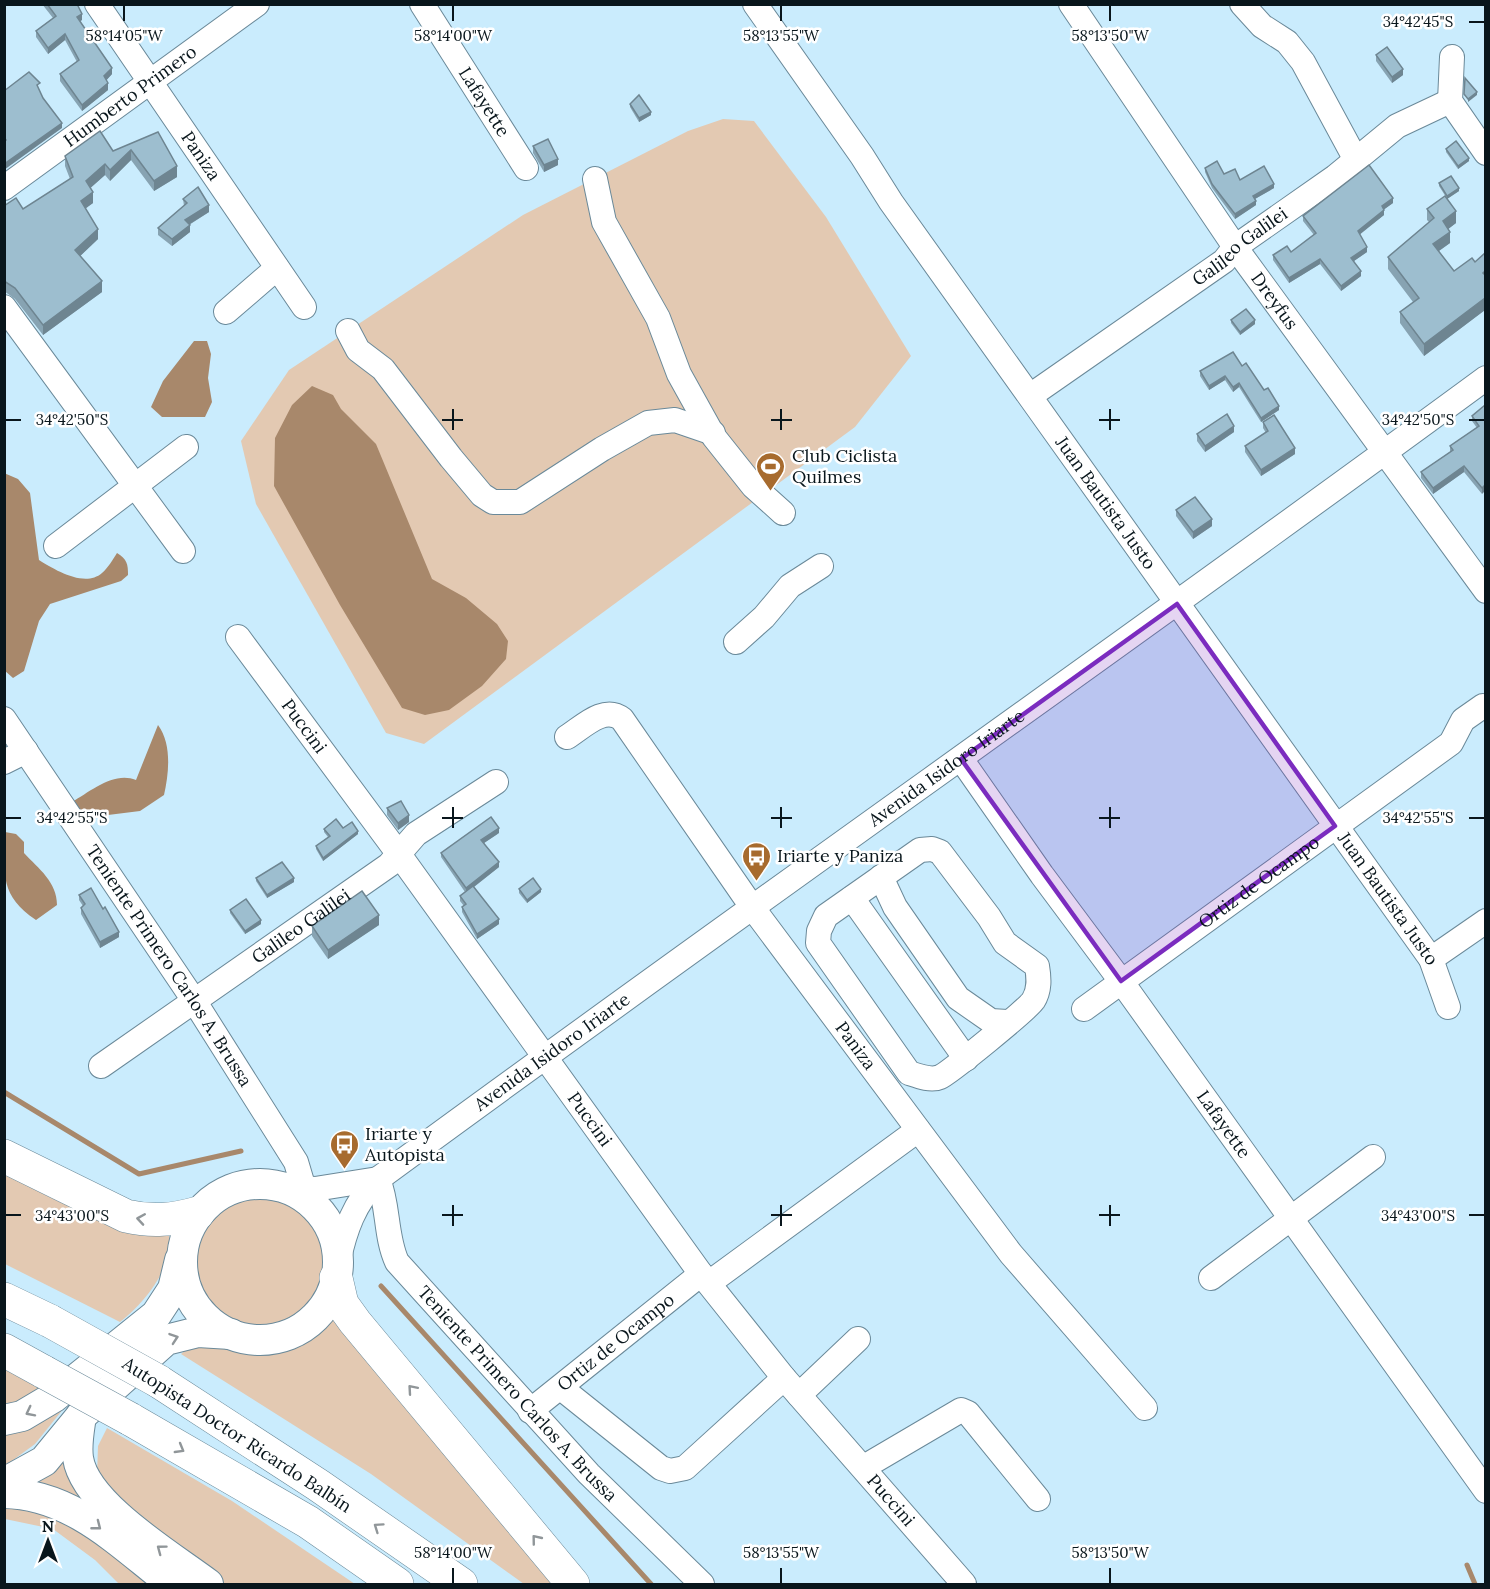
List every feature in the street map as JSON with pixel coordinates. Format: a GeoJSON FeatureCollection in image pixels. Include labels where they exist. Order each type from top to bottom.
{"type":"FeatureCollection","features":[{"type":"Feature","properties":{"kind":"highway"},"geometry":{"type":"LineString","coordinates":[[4,1156],[126,1216],[147,1221],[171,1220],[198,1213]]}},
{"type":"Feature","properties":{"kind":"highway"},"geometry":{"type":"LineString","coordinates":[[337,1270],[342,1304],[355,1322],[573,1584]]}},
{"type":"Feature","properties":{"kind":"highway","name":"Autopista Doctor Ricardo Balbín"},"geometry":{"type":"LineString","coordinates":[[4,1299],[50,1321],[158,1381],[318,1485],[461,1584]]}},
{"type":"Feature","properties":{"kind":"highway","name":"Autopista Doctor Ricardo Balbín"},"geometry":{"type":"LineString","coordinates":[[4,1350],[130,1419],[308,1522],[397,1584]]}},
{"type":"Feature","properties":{"kind":"main road"},"geometry":{"type":"LineString","coordinates":[[4,1420],[22,1416],[54,1397],[156,1315],[173,1289],[187,1232],[198,1213],[215,1197],[236,1187],[259,1184],[293,1188],[316,1208],[328,1224],[336,1243],[337,1270],[328,1299],[315,1317],[297,1330],[275,1338],[253,1339],[231,1334],[198,1332],[166,1340],[81,1416],[44,1461],[4,1483]]}},
{"type":"Feature","properties":{"kind":"main road"},"geometry":{"type":"LineString","coordinates":[[182,1254],[183,1279],[193,1302],[209,1321],[231,1334]]}},
{"type":"Feature","properties":{"kind":"main road"},"geometry":{"type":"LineString","coordinates":[[81,1416],[78,1458],[84,1476],[95,1494],[110,1510],[208,1584]]}},
{"type":"Feature","properties":{"kind":"main road"},"geometry":{"type":"LineString","coordinates":[[4,1493],[40,1497],[74,1510],[172,1584]]}},
{"type":"Feature","properties":{"kind":"street","name":"Paniza"},"geometry":{"type":"LineString","coordinates":[[97,4],[304,308]]}},
{"type":"Feature","properties":{"kind":"street","name":"Humberto Primero"},"geometry":{"type":"LineString","coordinates":[[4,188],[257,4]]}},
{"type":"Feature","properties":{"kind":"street","name":"Lafayette"},"geometry":{"type":"LineString","coordinates":[[422,4],[526,168]]}},
{"type":"Feature","properties":{"kind":"street","name":"Juan Bautista Justo"},"geometry":{"type":"LineString","coordinates":[[755,4],[862,156],[891,202],[1431,959],[1448,1007]]}},
{"type":"Feature","properties":{"kind":"street","name":"Dreyfus"},"geometry":{"type":"LineString","coordinates":[[1071,4],[1235,247],[1485,591]]}},
{"type":"Feature","properties":{"kind":"street"},"geometry":{"type":"LineString","coordinates":[[1242,4],[1262,26],[1287,42],[1303,62],[1356,160]]}},
{"type":"Feature","properties":{"kind":"street"},"geometry":{"type":"LineString","coordinates":[[1452,57],[1450,101],[1485,153]]}},
{"type":"Feature","properties":{"kind":"street","name":"Galileo Galilei"},"geometry":{"type":"LineString","coordinates":[[1029,396],[1224,261],[1235,247],[1356,160],[1397,126],[1450,101]]}},
{"type":"Feature","properties":{"kind":"street"},"geometry":{"type":"LineString","coordinates":[[595,179],[604,222],[658,318],[679,374],[712,434],[753,486],[783,513]]}},
{"type":"Feature","properties":{"kind":"street"},"geometry":{"type":"LineString","coordinates":[[226,312],[277,268]]}},
{"type":"Feature","properties":{"kind":"street"},"geometry":{"type":"LineString","coordinates":[[4,308],[183,551]]}},
{"type":"Feature","properties":{"kind":"street"},"geometry":{"type":"LineString","coordinates":[[348,331],[358,350],[383,369],[451,458],[482,495],[493,502],[520,502],[602,449],[648,423],[675,420],[712,434]]}},
{"type":"Feature","properties":{"kind":"street","name":"Avenida Isidoro Iriarte"},"geometry":{"type":"LineString","coordinates":[[337,1270],[344,1235],[357,1204],[378,1179],[752,907],[1177,604],[1485,378]]}},
{"type":"Feature","properties":{"kind":"street"},"geometry":{"type":"LineString","coordinates":[[56,546],[186,447]]}},
{"type":"Feature","properties":{"kind":"street"},"geometry":{"type":"LineString","coordinates":[[736,642],[764,617],[790,586],[821,566]]}},
{"type":"Feature","properties":{"kind":"street","name":"Puccini"},"geometry":{"type":"LineString","coordinates":[[238,637],[398,853],[705,1279],[792,1386],[964,1584]]}},
{"type":"Feature","properties":{"kind":"street","name":"Ortiz de Ocampo"},"geometry":{"type":"LineString","coordinates":[[1084,1009],[1450,743],[1463,720],[1483,706]]}},
{"type":"Feature","properties":{"kind":"street","name":"Paniza"},"geometry":{"type":"LineString","coordinates":[[567,737],[600,716],[609,714],[622,719],[752,907],[1011,1254],[1145,1408]]}},
{"type":"Feature","properties":{"kind":"street","name":"Teniente Primero Carlos A. Brussa"},"geometry":{"type":"LineString","coordinates":[[4,719],[193,999],[296,1162],[293,1188]]}},
{"type":"Feature","properties":{"kind":"street"},"geometry":{"type":"LineString","coordinates":[[4,762],[26,751]]}},
{"type":"Feature","properties":{"kind":"street","name":"Lafayette"},"geometry":{"type":"LineString","coordinates":[[961,759],[1485,1491]]}},
{"type":"Feature","properties":{"kind":"street","name":"Galileo Galilei"},"geometry":{"type":"LineString","coordinates":[[101,1066],[193,999],[389,865],[416,834],[496,782]]}},
{"type":"Feature","properties":{"kind":"street"},"geometry":{"type":"LineString","coordinates":[[932,849],[940,852],[989,917],[1005,943],[1037,966],[1040,983],[1033,1003],[940,1078],[922,1078],[909,1072],[818,943],[819,931],[826,916],[852,898],[920,850],[932,849]]}},
{"type":"Feature","properties":{"kind":"street"},"geometry":{"type":"LineString","coordinates":[[881,877],[895,907],[958,998],[991,1021],[1007,1022]]}},
{"type":"Feature","properties":{"kind":"street"},"geometry":{"type":"LineString","coordinates":[[852,898],[966,1059]]}},
{"type":"Feature","properties":{"kind":"street"},"geometry":{"type":"LineString","coordinates":[[1431,959],[1485,921]]}},
{"type":"Feature","properties":{"kind":"street","name":"Ortiz de Ocampo"},"geometry":{"type":"LineString","coordinates":[[530,1411],[705,1279],[918,1130]]}},
{"type":"Feature","properties":{"kind":"street"},"geometry":{"type":"LineString","coordinates":[[1211,1278],[1373,1157]]}},
{"type":"Feature","properties":{"kind":"street","name":"Avenida Isidoro Iriarte"},"geometry":{"type":"LineString","coordinates":[[293,1188],[346,1186],[378,1179]]}},
{"type":"Feature","properties":{"kind":"street","name":"Teniente Primero Carlos A. Brussa"},"geometry":{"type":"LineString","coordinates":[[378,1179],[385,1195],[393,1253],[397,1262],[589,1474],[702,1584]]}},
{"type":"Feature","properties":{"kind":"street"},"geometry":{"type":"LineString","coordinates":[[561,1388],[662,1468],[678,1470],[685,1468],[858,1339]]}},
{"type":"Feature","properties":{"kind":"street"},"geometry":{"type":"LineString","coordinates":[[864,1467],[954,1412],[961,1410],[968,1413],[1038,1499]]}},
{"type":"Feature","properties":{"kind":"highlighted area"},"geometry":{"type":"Polygon","coordinates":[[[1177,604],[1335,826],[1121,981],[961,759],[1177,604]]]}},
{"type":"Feature","properties":{"kind":"shaded area"},"geometry":{"type":"Polygon","coordinates":[[[723,119],[754,121],[826,217],[911,356],[855,427],[424,744],[386,733],[256,504],[241,441],[289,370],[523,215],[688,131],[723,119]]]}},
{"type":"Feature","properties":{"kind":"shaded area"},"geometry":{"type":"Polygon","coordinates":[[[194,341],[207,341],[211,354],[208,378],[212,402],[205,417],[162,417],[151,407],[163,381],[194,341]]]}},
{"type":"Feature","properties":{"kind":"shaded area"},"geometry":{"type":"Polygon","coordinates":[[[312,386],[333,395],[341,409],[376,444],[432,579],[466,598],[497,624],[508,641],[506,659],[482,686],[449,710],[425,715],[402,708],[340,605],[274,486],[275,438],[292,405],[312,386]]]}},
{"type":"Feature","properties":{"kind":"shaded area"},"geometry":{"type":"Polygon","coordinates":[[[4,473],[18,479],[30,493],[39,560],[70,576],[87,579],[102,573],[117,553],[125,560],[128,571],[128,575],[121,581],[50,604],[39,621],[24,671],[13,678],[4,670],[4,473]]]}},
{"type":"Feature","properties":{"kind":"shaded area"},"geometry":{"type":"Polygon","coordinates":[[[158,725],[166,741],[167,750],[168,768],[164,795],[140,811],[84,818],[72,802],[111,780],[128,778],[136,780],[158,725]]]}},
{"type":"Feature","properties":{"kind":"shaded area"},"geometry":{"type":"Polygon","coordinates":[[[5,832],[16,834],[24,842],[24,853],[46,876],[54,889],[57,905],[36,920],[24,911],[10,893],[4,861],[5,832]]]}},
{"type":"Feature","properties":{"kind":"shaded area"},"geometry":{"type":"Polygon","coordinates":[[[4,1170],[169,1233],[167,1259],[156,1283],[139,1305],[120,1322],[5,1264],[4,1170]]]}},
{"type":"Feature","properties":{"kind":"shaded area"},"geometry":{"type":"Polygon","coordinates":[[[259,1197],[283,1202],[304,1216],[318,1237],[323,1261],[318,1285],[304,1306],[283,1320],[259,1325],[235,1320],[214,1306],[200,1285],[195,1261],[200,1237],[214,1216],[235,1202],[259,1197]]]}},
{"type":"Feature","properties":{"kind":"shaded area"},"geometry":{"type":"Polygon","coordinates":[[[335,1309],[563,1584],[524,1584],[371,1474],[181,1354],[198,1344],[208,1343],[256,1349],[291,1345],[320,1327],[335,1309]]]}},
{"type":"Feature","properties":{"kind":"shaded area"},"geometry":{"type":"Polygon","coordinates":[[[5,1368],[48,1394],[29,1402],[5,1404],[5,1368]]]}},
{"type":"Feature","properties":{"kind":"shaded area"},"geometry":{"type":"Polygon","coordinates":[[[77,1392],[35,1444],[5,1466],[5,1435],[77,1392]]]}},
{"type":"Feature","properties":{"kind":"shaded area"},"geometry":{"type":"Polygon","coordinates":[[[107,1428],[232,1501],[355,1584],[222,1584],[125,1508],[97,1475],[98,1446],[107,1428]]]}},
{"type":"Feature","properties":{"kind":"shaded area"},"geometry":{"type":"Polygon","coordinates":[[[68,1454],[104,1516],[31,1486],[53,1473],[68,1454]]]}},
{"type":"Feature","properties":{"kind":"shaded area"},"geometry":{"type":"Polygon","coordinates":[[[24,1508],[71,1526],[154,1584],[119,1584],[95,1560],[53,1529],[5,1519],[5,1509],[24,1508]]]}},
{"type":"Feature","properties":{"kind":"building"},"geometry":{"type":"Polygon","coordinates":[[[47,4],[77,4],[82,14],[77,17],[112,68],[104,76],[108,83],[82,105],[60,74],[79,60],[65,34],[48,48],[36,31],[56,16],[47,4]]]}},
{"type":"Feature","properties":{"kind":"building"},"geometry":{"type":"Polygon","coordinates":[[[1387,47],[1403,69],[1392,77],[1376,55],[1387,47]]]}},
{"type":"Feature","properties":{"kind":"building"},"geometry":{"type":"Polygon","coordinates":[[[29,72],[40,83],[37,85],[43,98],[62,123],[4,164],[4,141],[6,140],[4,137],[4,91],[29,72]]]}},
{"type":"Feature","properties":{"kind":"building"},"geometry":{"type":"Polygon","coordinates":[[[1465,78],[1477,92],[1468,99],[1464,94],[1465,78]]]}},
{"type":"Feature","properties":{"kind":"building"},"geometry":{"type":"Polygon","coordinates":[[[639,95],[651,112],[639,118],[630,104],[639,95]]]}},
{"type":"Feature","properties":{"kind":"building"},"geometry":{"type":"Polygon","coordinates":[[[100,131],[113,151],[158,132],[177,166],[154,181],[131,150],[110,170],[105,164],[86,181],[93,192],[81,201],[98,229],[75,250],[102,281],[43,325],[15,288],[4,281],[4,206],[16,198],[23,209],[73,177],[65,156],[100,131]]]}},
{"type":"Feature","properties":{"kind":"building"},"geometry":{"type":"Polygon","coordinates":[[[548,139],[558,159],[544,165],[533,146],[548,139]]]}},
{"type":"Feature","properties":{"kind":"building"},"geometry":{"type":"Polygon","coordinates":[[[1456,141],[1469,158],[1458,166],[1446,149],[1456,141]]]}},
{"type":"Feature","properties":{"kind":"building"},"geometry":{"type":"Polygon","coordinates":[[[1217,161],[1224,174],[1235,169],[1240,180],[1264,166],[1274,184],[1253,196],[1256,201],[1235,214],[1212,184],[1205,168],[1217,161]]]}},
{"type":"Feature","properties":{"kind":"building"},"geometry":{"type":"Polygon","coordinates":[[[1369,165],[1393,198],[1382,206],[1384,210],[1358,231],[1367,247],[1351,258],[1361,271],[1341,286],[1320,259],[1289,278],[1273,255],[1287,246],[1291,252],[1316,233],[1303,216],[1369,165]]]}},
{"type":"Feature","properties":{"kind":"building"},"geometry":{"type":"Polygon","coordinates":[[[1451,176],[1459,188],[1447,196],[1439,183],[1451,176]]]}},
{"type":"Feature","properties":{"kind":"building"},"geometry":{"type":"Polygon","coordinates":[[[198,187],[209,205],[185,220],[190,225],[172,239],[158,228],[187,203],[183,199],[198,187]]]}},
{"type":"Feature","properties":{"kind":"building"},"geometry":{"type":"Polygon","coordinates":[[[1445,196],[1456,211],[1443,221],[1450,232],[1433,244],[1454,271],[1472,258],[1475,262],[1485,253],[1483,273],[1485,275],[1485,298],[1424,344],[1400,312],[1419,298],[1388,257],[1434,218],[1427,209],[1445,196]]]}},
{"type":"Feature","properties":{"kind":"building"},"geometry":{"type":"Polygon","coordinates":[[[1246,309],[1255,320],[1240,332],[1231,320],[1246,309]]]}},
{"type":"Feature","properties":{"kind":"building"},"geometry":{"type":"Polygon","coordinates":[[[1233,352],[1242,366],[1246,363],[1264,390],[1268,388],[1279,406],[1261,418],[1239,383],[1233,387],[1225,376],[1209,386],[1200,371],[1233,352]]]}},
{"type":"Feature","properties":{"kind":"building"},"geometry":{"type":"Polygon","coordinates":[[[1485,405],[1485,485],[1482,488],[1464,466],[1433,488],[1421,472],[1453,450],[1450,446],[1479,426],[1472,416],[1485,405]]]}},
{"type":"Feature","properties":{"kind":"building"},"geometry":{"type":"Polygon","coordinates":[[[1227,414],[1234,426],[1205,446],[1197,434],[1227,414]]]}},
{"type":"Feature","properties":{"kind":"building"},"geometry":{"type":"Polygon","coordinates":[[[1274,415],[1295,448],[1261,470],[1245,446],[1268,431],[1263,422],[1274,415]]]}},
{"type":"Feature","properties":{"kind":"building"},"geometry":{"type":"Polygon","coordinates":[[[1195,497],[1212,519],[1193,532],[1176,510],[1195,497]]]}},
{"type":"Feature","properties":{"kind":"building"},"geometry":{"type":"Polygon","coordinates":[[[401,801],[409,815],[398,823],[387,808],[401,801]]]}},
{"type":"Feature","properties":{"kind":"building"},"geometry":{"type":"Polygon","coordinates":[[[491,817],[499,828],[481,840],[499,862],[466,888],[441,853],[491,817]]]}},
{"type":"Feature","properties":{"kind":"building"},"geometry":{"type":"Polygon","coordinates":[[[336,819],[343,828],[352,822],[358,831],[323,858],[316,846],[330,836],[324,829],[336,819]]]}},
{"type":"Feature","properties":{"kind":"building"},"geometry":{"type":"Polygon","coordinates":[[[282,862],[294,878],[267,895],[256,878],[282,862]]]}},
{"type":"Feature","properties":{"kind":"building"},"geometry":{"type":"Polygon","coordinates":[[[533,878],[541,889],[527,900],[519,889],[533,878]]]}},
{"type":"Feature","properties":{"kind":"building"},"geometry":{"type":"Polygon","coordinates":[[[473,886],[499,919],[477,934],[462,907],[466,904],[460,896],[473,886]]]}},
{"type":"Feature","properties":{"kind":"building"},"geometry":{"type":"Polygon","coordinates":[[[91,888],[119,932],[100,942],[81,908],[85,904],[79,895],[91,888]]]}},
{"type":"Feature","properties":{"kind":"building"},"geometry":{"type":"Polygon","coordinates":[[[362,891],[379,915],[328,950],[312,926],[362,891]]]}},
{"type":"Feature","properties":{"kind":"building"},"geometry":{"type":"Polygon","coordinates":[[[246,899],[261,920],[245,931],[230,910],[246,899]]]}},
{"type":"Feature","properties":{"kind":"waterway"},"geometry":{"type":"LineString","coordinates":[[4,1092],[139,1174],[241,1151]]}},
{"type":"Feature","properties":{"kind":"waterway"},"geometry":{"type":"LineString","coordinates":[[381,1286],[651,1584]]}},
{"type":"Feature","properties":{"kind":"waterway"},"geometry":{"type":"LineString","coordinates":[[1467,1565],[1475,1584]]}},
{"type":"Feature","properties":{"kind":"place","name":"Club Ciclista Quilmes"},"geometry":{"type":"Point","coordinates":[771,492]}},
{"type":"Feature","properties":{"kind":"place","name":"Iriarte y Paniza"},"geometry":{"type":"Point","coordinates":[756,882]}},
{"type":"Feature","properties":{"kind":"place","name":"Iriarte y Autopista"},"geometry":{"type":"Point","coordinates":[344,1170]}}]}
